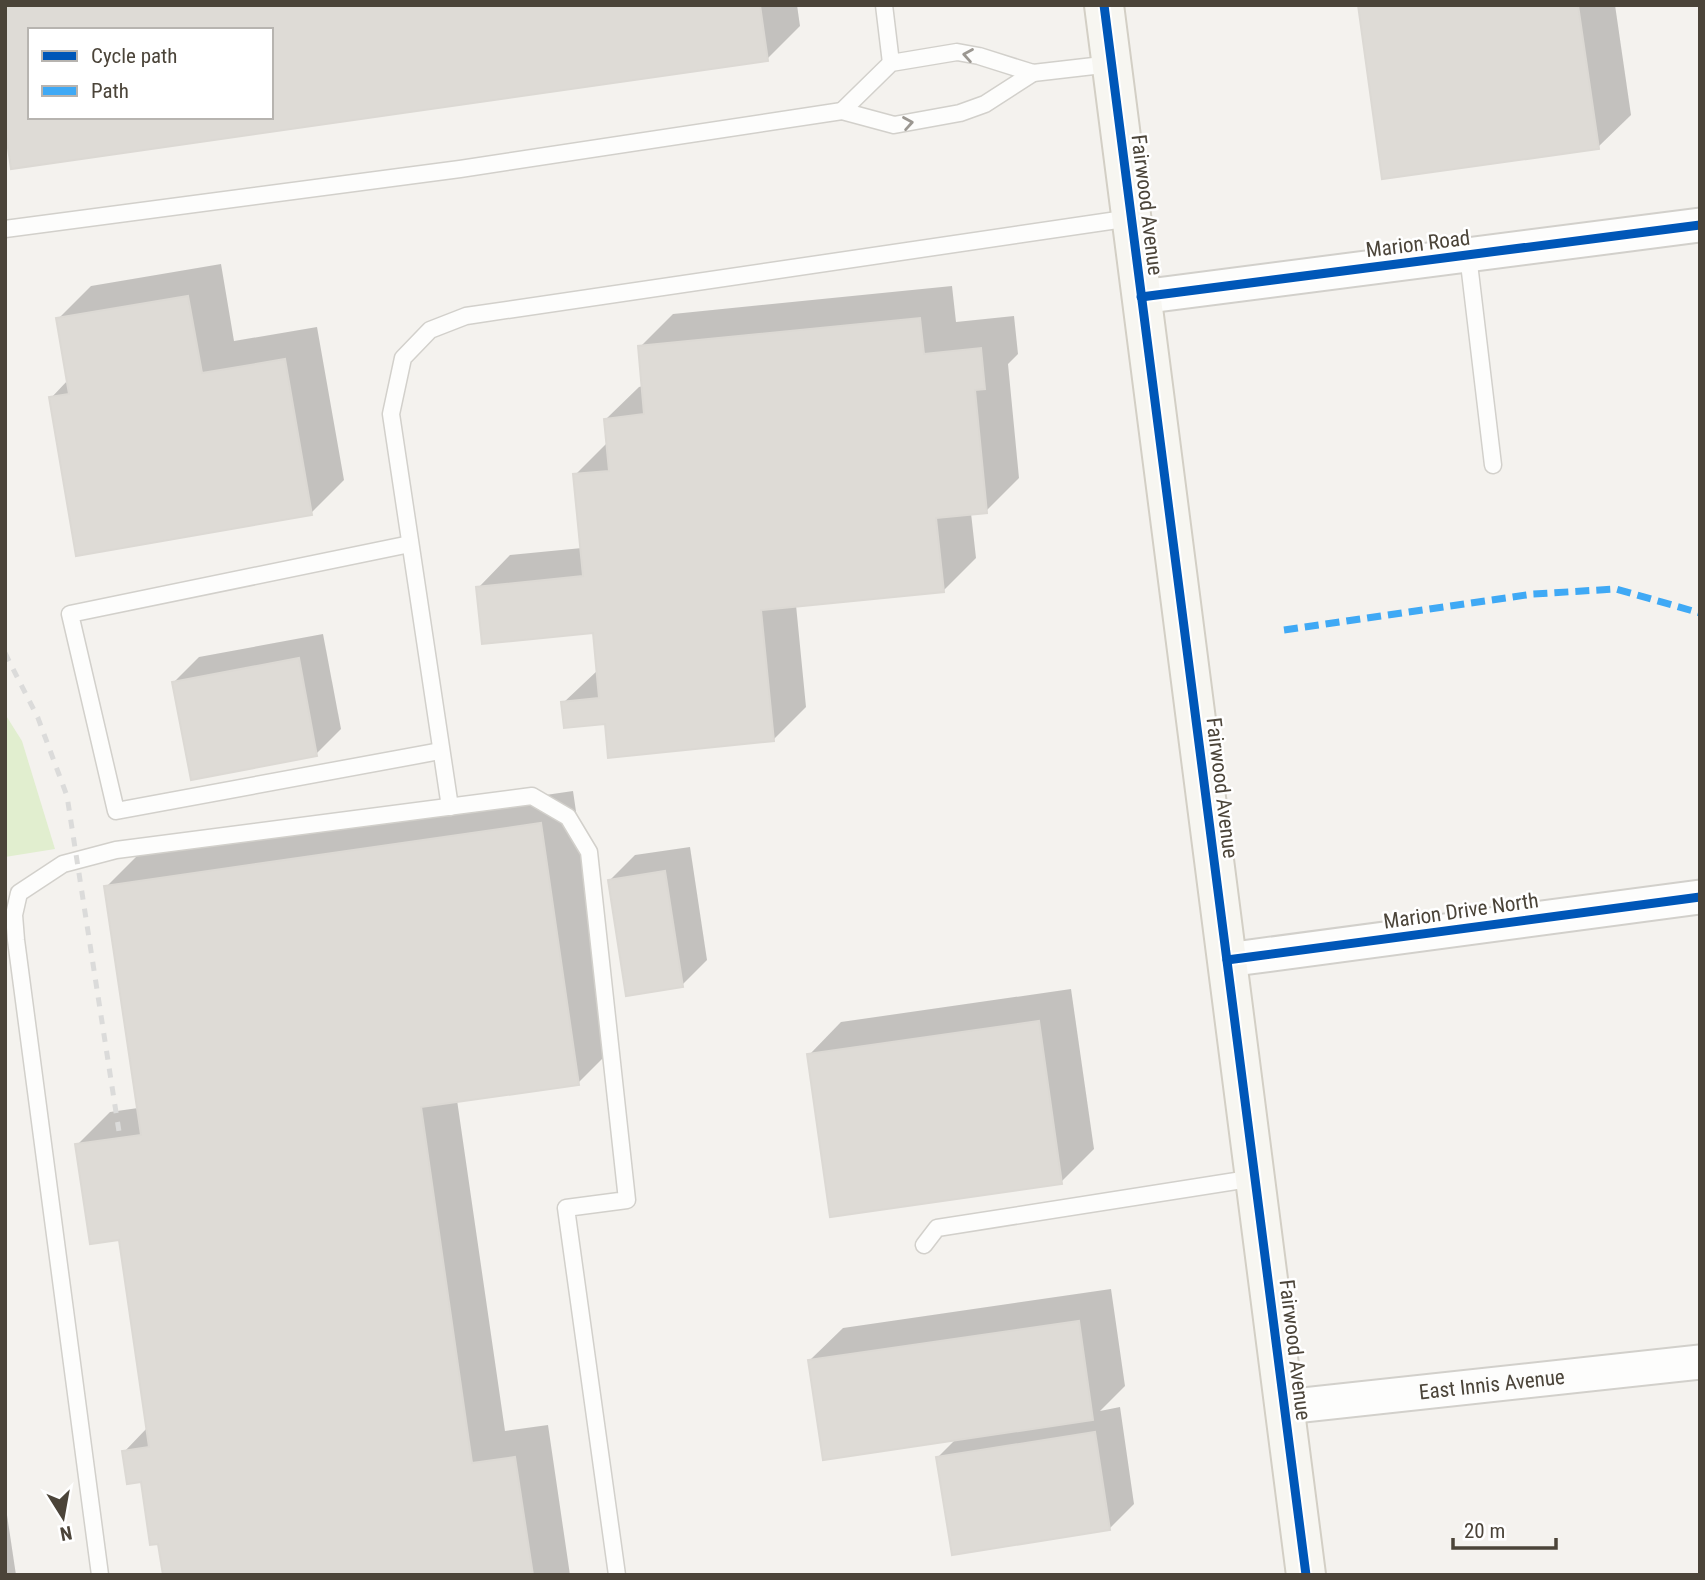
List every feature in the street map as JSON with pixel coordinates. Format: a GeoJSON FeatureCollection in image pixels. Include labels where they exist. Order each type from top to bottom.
{"type":"FeatureCollection","features":[{"type":"Feature","properties":{"kind":"street","name":"Fairwood Avenue"},"geometry":{"type":"LineString","coordinates":[[1104,5],[1306,1575]]}},
{"type":"Feature","properties":{"kind":"street","name":"Marion Road"},"geometry":{"type":"LineString","coordinates":[[1141,297],[1700,225]]}},
{"type":"Feature","properties":{"kind":"street","name":"Marion Drive North"},"geometry":{"type":"LineString","coordinates":[[1227,960],[1700,897]]}},
{"type":"Feature","properties":{"kind":"street","name":"East Innis Avenue"},"geometry":{"type":"LineString","coordinates":[[1285,1407],[1700,1362]]}},
{"type":"Feature","properties":{"kind":"lane"},"geometry":{"type":"LineString","coordinates":[[884,5],[891,63]]}},
{"type":"Feature","properties":{"kind":"lane"},"geometry":{"type":"LineString","coordinates":[[842,111],[891,63],[957,52],[1033,73],[1111,64]]}},
{"type":"Feature","properties":{"kind":"lane"},"geometry":{"type":"LineString","coordinates":[[5,229],[460,169],[842,111],[894,125],[960,113],[985,104],[1033,73]]}},
{"type":"Feature","properties":{"kind":"lane"},"geometry":{"type":"LineString","coordinates":[[450,807],[391,414],[403,358],[430,330],[466,316],[1131,218]]}},
{"type":"Feature","properties":{"kind":"lane"},"geometry":{"type":"LineString","coordinates":[[1468,255],[1493,465]]}},
{"type":"Feature","properties":{"kind":"lane"},"geometry":{"type":"LineString","coordinates":[[410,544],[70,614],[116,811],[440,751]]}},
{"type":"Feature","properties":{"kind":"lane"},"geometry":{"type":"LineString","coordinates":[[100,1575],[16,940],[14,915],[19,893],[63,864],[116,850],[532,796],[568,817],[589,852],[627,1200],[566,1208],[617,1575]]}},
{"type":"Feature","properties":{"kind":"lane"},"geometry":{"type":"LineString","coordinates":[[924,1245],[937,1228],[1255,1178]]}},
{"type":"Feature","properties":{"kind":"green space"},"geometry":{"type":"Polygon","coordinates":[[[5,714],[22,741],[55,849],[5,857],[5,714]]]}},
{"type":"Feature","properties":{"kind":"building"},"geometry":{"type":"Polygon","coordinates":[[[5,5],[760,5],[768,61],[11,169],[5,127],[5,5]]]}},
{"type":"Feature","properties":{"kind":"building"},"geometry":{"type":"Polygon","coordinates":[[[1358,5],[1578,5],[1599,149],[1382,179],[1358,5]]]}},
{"type":"Feature","properties":{"kind":"building"},"geometry":{"type":"Polygon","coordinates":[[[188,296],[202,373],[285,359],[312,515],[76,556],[49,397],[69,394],[56,318],[188,296]]]}},
{"type":"Feature","properties":{"kind":"building"},"geometry":{"type":"Polygon","coordinates":[[[920,318],[924,354],[981,348],[985,389],[975,390],[987,513],[936,518],[944,592],[761,610],[774,741],[608,758],[605,724],[564,728],[561,702],[599,698],[593,633],[482,644],[476,587],[583,576],[573,474],[609,471],[604,419],[644,414],[638,346],[920,318]]]}},
{"type":"Feature","properties":{"kind":"building"},"geometry":{"type":"Polygon","coordinates":[[[299,658],[317,756],[191,780],[172,682],[299,658]]]}},
{"type":"Feature","properties":{"kind":"building"},"geometry":{"type":"Polygon","coordinates":[[[541,823],[579,1085],[421,1107],[472,1463],[515,1457],[533,1575],[163,1575],[158,1544],[150,1545],[141,1482],[127,1484],[122,1451],[149,1447],[119,1240],[90,1244],[75,1144],[141,1135],[104,886],[541,823]]]}},
{"type":"Feature","properties":{"kind":"building"},"geometry":{"type":"Polygon","coordinates":[[[665,871],[683,987],[626,996],[608,880],[665,871]]]}},
{"type":"Feature","properties":{"kind":"building"},"geometry":{"type":"Polygon","coordinates":[[[1039,1021],[1062,1184],[830,1217],[807,1054],[1039,1021]]]}},
{"type":"Feature","properties":{"kind":"building"},"geometry":{"type":"Polygon","coordinates":[[[1079,1321],[1093,1420],[823,1460],[808,1360],[1079,1321]]]}},
{"type":"Feature","properties":{"kind":"building"},"geometry":{"type":"Polygon","coordinates":[[[1095,1432],[1110,1530],[952,1555],[936,1457],[1095,1432]]]}},
{"type":"Feature","properties":{"kind":"railway"},"geometry":{"type":"LineString","coordinates":[[5,653],[38,718],[67,796],[120,1138]]}},
{"type":"Feature","properties":{"kind":"marked path"},"geometry":{"type":"LineString","coordinates":[[1284,630],[1533,594],[1616,589],[1700,613]]}},
{"type":"Feature","properties":{"kind":"cycle path"},"geometry":{"type":"LineString","coordinates":[[1104,5],[1306,1575]]}},
{"type":"Feature","properties":{"kind":"cycle path"},"geometry":{"type":"LineString","coordinates":[[1141,297],[1700,225]]}},
{"type":"Feature","properties":{"kind":"cycle path"},"geometry":{"type":"LineString","coordinates":[[1227,960],[1700,897]]}}]}
